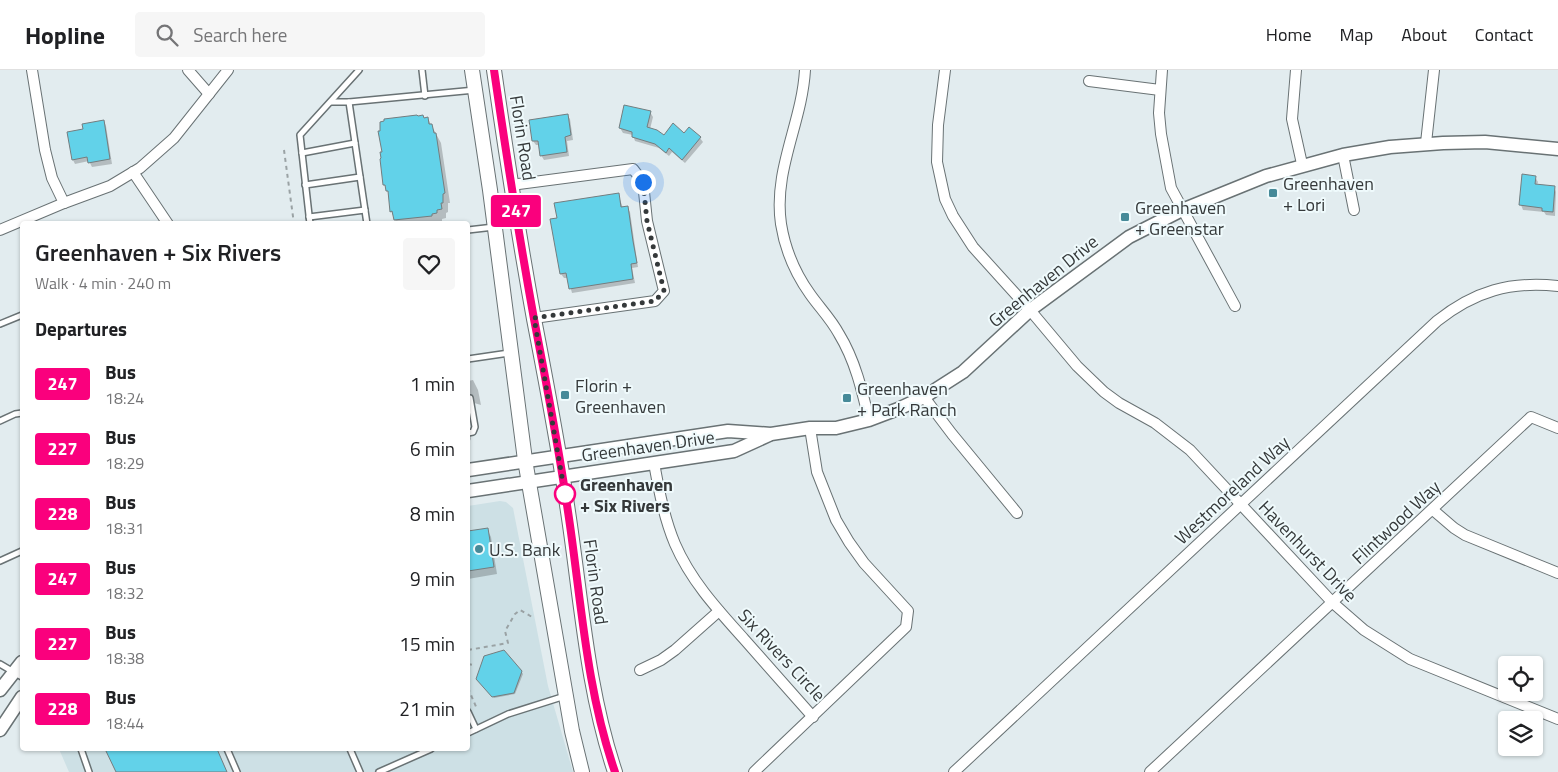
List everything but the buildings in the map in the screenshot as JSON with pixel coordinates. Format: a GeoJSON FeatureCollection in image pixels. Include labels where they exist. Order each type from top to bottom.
{"type":"FeatureCollection","features":[{"type":"Feature","properties":{"kind":"main road"},"geometry":{"type":"LineString","coordinates":[[472,70],[495,227],[528,481],[572,731],[582,772]]}},
{"type":"Feature","properties":{"kind":"main road","name":"Florin Road"},"geometry":{"type":"LineString","coordinates":[[494,70],[511,185],[559,456],[588,655],[598,710],[615,772]]}},
{"type":"Feature","properties":{"kind":"street"},"geometry":{"type":"LineString","coordinates":[[32,70],[45,150],[52,178],[64,202]]}},
{"type":"Feature","properties":{"kind":"street"},"geometry":{"type":"LineString","coordinates":[[188,70],[210,94]]}},
{"type":"Feature","properties":{"kind":"street"},"geometry":{"type":"LineString","coordinates":[[21,221],[64,202],[110,186],[158,154],[174,138],[228,70]]}},
{"type":"Feature","properties":{"kind":"street"},"geometry":{"type":"LineString","coordinates":[[805,70],[801,104],[781,175],[780,222],[787,249],[797,274],[833,324],[857,372],[869,420]]}},
{"type":"Feature","properties":{"kind":"street","name":"Havenhurst Drive"},"geometry":{"type":"LineString","coordinates":[[945,70],[937,143],[937,162],[946,198],[958,224],[973,246],[1090,380],[1119,403],[1154,423],[1178,440],[1205,466],[1333,603],[1364,630],[1410,659],[1558,719]]}},
{"type":"Feature","properties":{"kind":"street"},"geometry":{"type":"LineString","coordinates":[[1162,70],[1160,120],[1171,188],[1235,306]]}},
{"type":"Feature","properties":{"kind":"street"},"geometry":{"type":"LineString","coordinates":[[1296,70],[1292,119],[1302,164]]}},
{"type":"Feature","properties":{"kind":"street"},"geometry":{"type":"LineString","coordinates":[[1426,144],[1434,70]]}},
{"type":"Feature","properties":{"kind":"street"},"geometry":{"type":"LineString","coordinates":[[1089,81],[1160,90]]}},
{"type":"Feature","properties":{"kind":"street","name":"Greenhaven Drive"},"geometry":{"type":"LineString","coordinates":[[470,470],[728,431],[771,434],[810,428],[836,428],[869,420],[924,397],[963,372],[1030,310],[1121,243],[1154,223],[1182,210],[1266,176],[1302,164],[1390,147],[1485,142],[1558,149]]}},
{"type":"Feature","properties":{"kind":"street"},"geometry":{"type":"LineString","coordinates":[[1342,155],[1354,210]]}},
{"type":"Feature","properties":{"kind":"street"},"geometry":{"type":"LineString","coordinates":[[511,185],[633,169],[643,182],[647,221],[664,291],[655,301],[534,318]]}},
{"type":"Feature","properties":{"kind":"street"},"geometry":{"type":"LineString","coordinates":[[133,172],[166,221]]}},
{"type":"Feature","properties":{"kind":"street"},"geometry":{"type":"LineString","coordinates":[[0,230],[20,221]]}},
{"type":"Feature","properties":{"kind":"street","name":"Westmoreland Way"},"geometry":{"type":"LineString","coordinates":[[954,772],[1437,321],[1469,299],[1505,287],[1538,284],[1558,286]]}},
{"type":"Feature","properties":{"kind":"street"},"geometry":{"type":"LineString","coordinates":[[924,397],[1017,513]]}},
{"type":"Feature","properties":{"kind":"street","name":"Flintwood Way"},"geometry":{"type":"LineString","coordinates":[[1150,772],[1531,417],[1558,428]]}},
{"type":"Feature","properties":{"kind":"street","name":"Six Rivers Circle"},"geometry":{"type":"LineString","coordinates":[[654,463],[663,506],[675,544],[692,576],[720,611],[813,717],[906,627],[908,611],[864,563],[836,520],[817,472],[810,428]]}},
{"type":"Feature","properties":{"kind":"street","name":"Greenhaven Drive"},"geometry":{"type":"LineString","coordinates":[[470,491],[734,451],[771,434]]}},
{"type":"Feature","properties":{"kind":"street"},"geometry":{"type":"LineString","coordinates":[[1432,510],[1466,535],[1558,573]]}},
{"type":"Feature","properties":{"kind":"street"},"geometry":{"type":"LineString","coordinates":[[640,670],[675,650],[720,611]]}},
{"type":"Feature","properties":{"kind":"street"},"geometry":{"type":"LineString","coordinates":[[0,690],[18,675]]}},
{"type":"Feature","properties":{"kind":"street"},"geometry":{"type":"LineString","coordinates":[[0,730],[20,700]]}},
{"type":"Feature","properties":{"kind":"street"},"geometry":{"type":"LineString","coordinates":[[754,772],[813,717]]}},
{"type":"Feature","properties":{"kind":"lane"},"geometry":{"type":"LineString","coordinates":[[310,221],[300,135],[359,70]]}},
{"type":"Feature","properties":{"kind":"lane"},"geometry":{"type":"LineString","coordinates":[[422,70],[425,96]]}},
{"type":"Feature","properties":{"kind":"lane"},"geometry":{"type":"LineString","coordinates":[[331,102],[425,96],[475,90]]}},
{"type":"Feature","properties":{"kind":"lane"},"geometry":{"type":"LineString","coordinates":[[349,102],[367,221]]}},
{"type":"Feature","properties":{"kind":"lane"},"geometry":{"type":"LineString","coordinates":[[302,153],[355,143]]}},
{"type":"Feature","properties":{"kind":"lane"},"geometry":{"type":"LineString","coordinates":[[306,185],[360,178]]}},
{"type":"Feature","properties":{"kind":"lane"},"geometry":{"type":"LineString","coordinates":[[309,217],[365,210]]}},
{"type":"Feature","properties":{"kind":"lane"},"geometry":{"type":"LineString","coordinates":[[470,230],[495,227]]}},
{"type":"Feature","properties":{"kind":"lane"},"geometry":{"type":"LineString","coordinates":[[0,324],[20,315]]}},
{"type":"Feature","properties":{"kind":"lane"},"geometry":{"type":"LineString","coordinates":[[470,359],[510,353]]}},
{"type":"Feature","properties":{"kind":"lane"},"geometry":{"type":"LineString","coordinates":[[470,398],[475,428],[473,432],[470,433]]}},
{"type":"Feature","properties":{"kind":"lane"},"geometry":{"type":"LineString","coordinates":[[0,421],[8,416],[20,413]]}},
{"type":"Feature","properties":{"kind":"lane"},"geometry":{"type":"LineString","coordinates":[[0,561],[20,552]]}},
{"type":"Feature","properties":{"kind":"lane"},"geometry":{"type":"LineString","coordinates":[[0,664],[18,675]]}},
{"type":"Feature","properties":{"kind":"lane"},"geometry":{"type":"LineString","coordinates":[[470,732],[508,714],[566,696]]}},
{"type":"Feature","properties":{"kind":"lane"},"geometry":{"type":"LineString","coordinates":[[470,716],[476,729]]}},
{"type":"Feature","properties":{"kind":"lane"},"geometry":{"type":"LineString","coordinates":[[82,751],[89,772]]}},
{"type":"Feature","properties":{"kind":"lane"},"geometry":{"type":"LineString","coordinates":[[228,751],[238,772]]}},
{"type":"Feature","properties":{"kind":"lane"},"geometry":{"type":"LineString","coordinates":[[351,751],[360,772]]}},
{"type":"Feature","properties":{"kind":"lane"},"geometry":{"type":"LineString","coordinates":[[379,772],[427,751]]}},
{"type":"Feature","properties":{"kind":"path"},"geometry":{"type":"LineString","coordinates":[[284,150],[294,221]]}},
{"type":"Feature","properties":{"kind":"path"},"geometry":{"type":"LineString","coordinates":[[470,650],[508,644],[505,631],[515,614],[520,610],[532,617]]}},
{"type":"Feature","properties":{"kind":"path"},"geometry":{"type":"LineString","coordinates":[[470,664],[474,665]]}},
{"type":"Feature","properties":{"kind":"path"},"geometry":{"type":"LineString","coordinates":[[470,693],[479,713]]}},
{"type":"Feature","properties":{"kind":"shaded area"},"geometry":{"type":"Polygon","coordinates":[[[500,501],[506,502],[513,508],[548,686],[573,772],[69,772],[60,751],[470,751],[470,506],[500,501]]]}},
{"type":"Feature","properties":{"kind":"bus line","name":"247"},"geometry":{"type":"LineString","coordinates":[[494,70],[511,185],[567,503],[588,655],[598,710],[615,772]]}},
{"type":"Feature","properties":{"kind":"place","name":"Greenhaven + Lori"},"geometry":{"type":"Point","coordinates":[1273,193]}},
{"type":"Feature","properties":{"kind":"place","name":"Greenhaven + Greenstar"},"geometry":{"type":"Point","coordinates":[1125,217]}},
{"type":"Feature","properties":{"kind":"place","name":"Florin + Greenhaven"},"geometry":{"type":"Point","coordinates":[565,395]}},
{"type":"Feature","properties":{"kind":"place","name":"Greenhaven + Park Ranch"},"geometry":{"type":"Point","coordinates":[847,398]}},
{"type":"Feature","properties":{"kind":"place","name":"Greenhaven + Six Rivers"},"geometry":{"type":"Point","coordinates":[565,494]}},
{"type":"Feature","properties":{"kind":"place","name":"U.S. Bank"},"geometry":{"type":"Point","coordinates":[479,549]}},
{"type":"Feature","properties":{"kind":"route"},"geometry":{"type":"LineString","coordinates":[[565,494],[534,318],[655,301],[664,291],[647,221],[643,182]]}}]}
